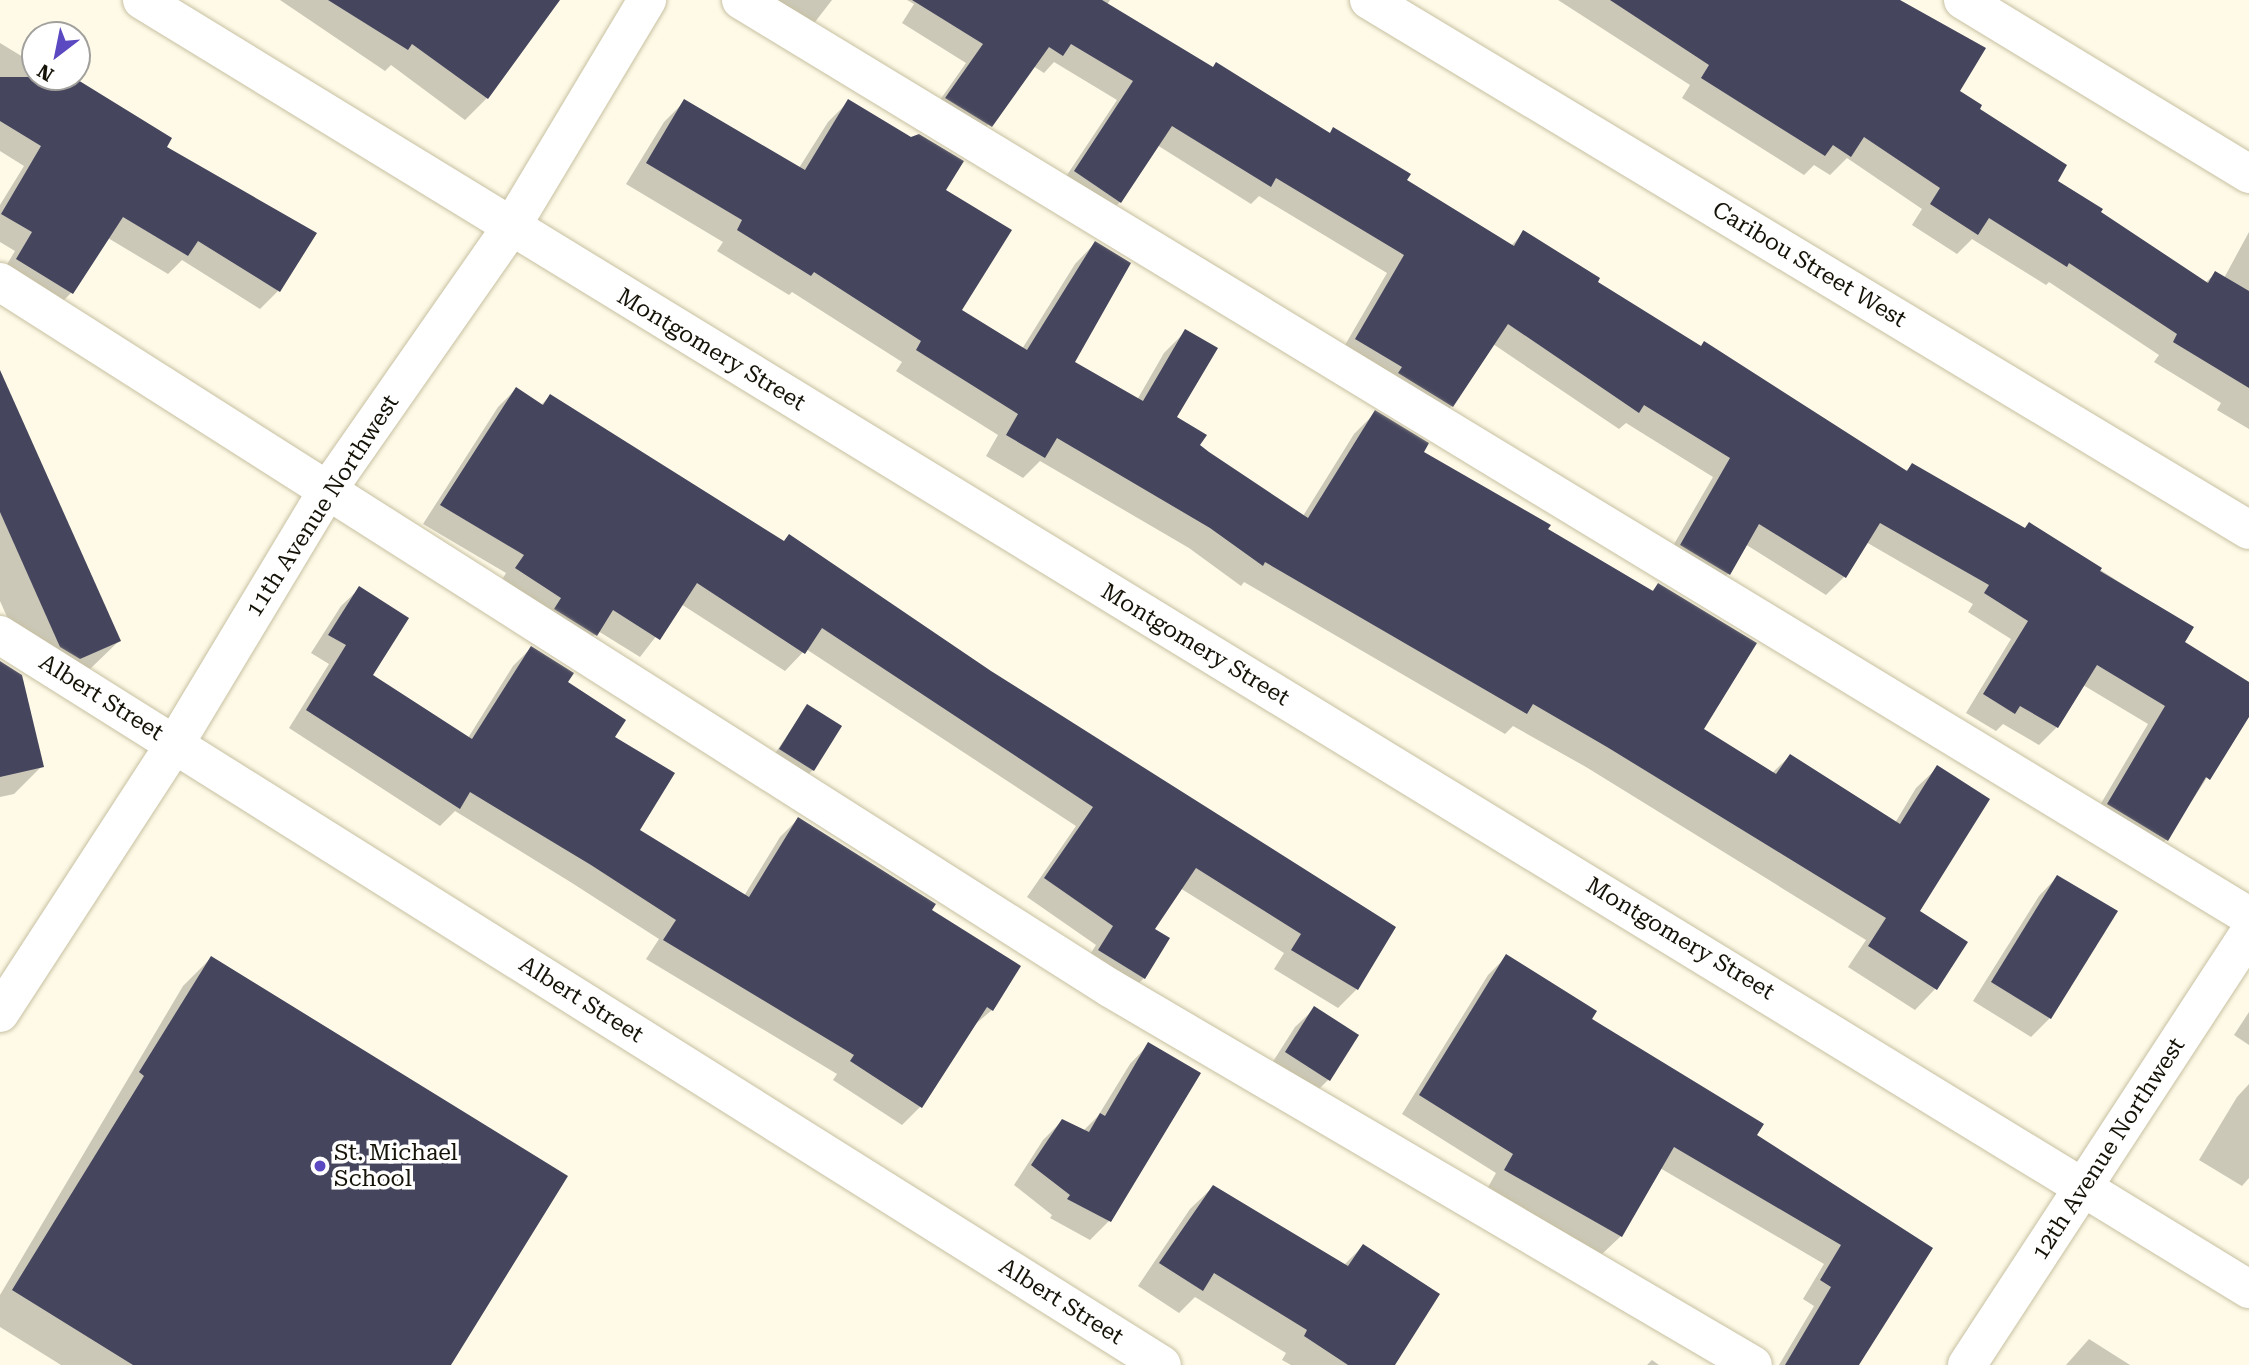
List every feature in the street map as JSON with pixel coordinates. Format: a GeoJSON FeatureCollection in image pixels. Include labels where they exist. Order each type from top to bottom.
{"type":"FeatureCollection","features":[{"type":"Feature","properties":{"kind":"street","name":"Montgomery Street"},"geometry":{"type":"LineString","coordinates":[[142,0],[510,229],[2085,1186],[2249,1289]]}},
{"type":"Feature","properties":{"kind":"street","name":"11th Avenue Northwest"},"geometry":{"type":"LineString","coordinates":[[0,1013],[175,744],[329,488],[510,229],[647,0]]}},
{"type":"Feature","properties":{"kind":"street"},"geometry":{"type":"LineString","coordinates":[[741,0],[2249,916]]}},
{"type":"Feature","properties":{"kind":"street","name":"Caribou Street West"},"geometry":{"type":"LineString","coordinates":[[1369,0],[2249,530]]}},
{"type":"Feature","properties":{"kind":"street"},"geometry":{"type":"LineString","coordinates":[[1963,0],[2249,174]]}},
{"type":"Feature","properties":{"kind":"street"},"geometry":{"type":"LineString","coordinates":[[0,282],[329,488],[1110,988],[1753,1365]]}},
{"type":"Feature","properties":{"kind":"street","name":"Albert Street"},"geometry":{"type":"LineString","coordinates":[[0,635],[1162,1365]]}},
{"type":"Feature","properties":{"kind":"street","name":"12th Avenue Northwest"},"geometry":{"type":"LineString","coordinates":[[1967,1365],[2249,933]]}},
{"type":"Feature","properties":{"kind":"building"},"geometry":{"type":"Polygon","coordinates":[[[328,0],[560,0],[488,99],[412,44],[408,50],[328,0]]]}},
{"type":"Feature","properties":{"kind":"building"},"geometry":{"type":"Polygon","coordinates":[[[912,0],[1102,0],[1213,67],[1216,62],[1330,133],[1333,127],[1411,174],[1407,180],[1514,246],[1523,230],[1600,278],[1598,282],[1701,346],[1704,341],[1907,471],[1912,463],[2025,528],[2029,522],[2102,568],[2100,571],[2194,627],[2185,642],[2249,682],[2249,717],[2210,780],[2206,777],[2168,841],[2107,804],[2165,706],[2097,665],[2058,728],[2020,706],[2015,714],[1983,694],[2028,621],[1984,593],[1989,585],[1880,523],[1846,578],[1759,524],[1730,575],[1680,545],[1730,458],[1644,405],[1639,413],[1508,324],[1453,407],[1398,373],[1402,367],[1355,339],[1404,255],[1276,178],[1271,187],[1172,126],[1121,203],[1074,171],[1133,81],[1071,44],[1063,56],[1049,47],[992,127],[945,98],[983,44],[912,0]]]}},
{"type":"Feature","properties":{"kind":"building"},"geometry":{"type":"Polygon","coordinates":[[[1610,0],[1900,0],[1986,48],[1960,91],[1982,105],[1980,109],[2067,165],[2058,181],[2103,209],[2101,212],[2208,283],[2215,271],[2249,291],[2249,388],[2173,342],[2177,334],[2069,263],[2067,267],[1989,218],[1978,235],[1930,204],[1940,188],[1864,137],[1851,157],[1833,145],[1825,156],[1701,78],[1709,65],[1610,0]]]}},
{"type":"Feature","properties":{"kind":"building"},"geometry":{"type":"Polygon","coordinates":[[[0,77],[21,77],[21,91],[91,91],[91,88],[172,138],[167,147],[317,233],[280,292],[198,241],[188,256],[123,217],[73,294],[16,259],[32,232],[1,214],[41,146],[0,121],[0,77]]]}},
{"type":"Feature","properties":{"kind":"building"},"geometry":{"type":"Polygon","coordinates":[[[684,99],[805,170],[848,99],[911,137],[919,134],[964,161],[946,190],[1012,230],[962,310],[1027,350],[1095,241],[1131,263],[1075,362],[1143,401],[1185,329],[1218,348],[1177,417],[1207,435],[1200,445],[1209,452],[1308,518],[1375,410],[1429,443],[1424,452],[1551,525],[1548,529],[1653,591],[1658,583],[1757,643],[1704,729],[1776,774],[1790,754],[1900,824],[1937,765],[1990,799],[1920,911],[1968,942],[1937,990],[1868,946],[1886,918],[1607,747],[1533,704],[1527,714],[1265,562],[1263,566],[1210,528],[1057,438],[1045,458],[1006,435],[1018,414],[916,350],[921,341],[814,272],[811,276],[737,230],[742,220],[646,163],[684,99]]]}},
{"type":"Feature","properties":{"kind":"building"},"geometry":{"type":"Polygon","coordinates":[[[0,370],[121,641],[80,659],[60,647],[0,512],[0,370]]]}},
{"type":"Feature","properties":{"kind":"building"},"geometry":{"type":"Polygon","coordinates":[[[516,387],[543,405],[550,394],[784,541],[789,534],[991,671],[1396,927],[1358,990],[1291,950],[1301,934],[1196,868],[1155,929],[1170,938],[1145,979],[1098,950],[1113,926],[1044,878],[1093,807],[822,628],[805,654],[697,583],[660,640],[613,610],[597,636],[554,609],[561,598],[515,568],[524,555],[440,505],[516,387]]]}},
{"type":"Feature","properties":{"kind":"building"},"geometry":{"type":"Polygon","coordinates":[[[359,586],[409,618],[373,675],[472,739],[531,646],[574,673],[568,682],[626,720],[615,737],[675,773],[640,830],[749,897],[798,817],[936,904],[932,910],[1021,966],[993,1011],[987,1007],[922,1108],[850,1061],[854,1055],[663,940],[676,920],[591,865],[470,792],[460,809],[306,710],[346,645],[328,635],[359,586]]]}},
{"type":"Feature","properties":{"kind":"building"},"geometry":{"type":"Polygon","coordinates":[[[0,661],[22,675],[44,767],[0,777],[0,661]]]}},
{"type":"Feature","properties":{"kind":"building"},"geometry":{"type":"Polygon","coordinates":[[[807,704],[842,726],[814,771],[779,749],[807,704]]]}},
{"type":"Feature","properties":{"kind":"building"},"geometry":{"type":"Polygon","coordinates":[[[2057,875],[2118,911],[2051,1019],[1991,982],[2057,875]]]}},
{"type":"Feature","properties":{"kind":"building"},"geometry":{"type":"Polygon","coordinates":[[[1506,954],[1597,1011],[1592,1019],[1764,1124],[1757,1135],[1933,1248],[1859,1365],[1785,1365],[1831,1287],[1820,1280],[1841,1245],[1674,1147],[1622,1237],[1504,1170],[1513,1154],[1419,1095],[1506,954]]]}},
{"type":"Feature","properties":{"kind":"building","name":"St. Michael School"},"geometry":{"type":"Polygon","coordinates":[[[211,956],[568,1176],[451,1365],[133,1365],[12,1290],[144,1076],[139,1072],[211,956]]]}},
{"type":"Feature","properties":{"kind":"building"},"geometry":{"type":"Polygon","coordinates":[[[1314,1006],[1359,1035],[1330,1081],[1285,1052],[1314,1006]]]}},
{"type":"Feature","properties":{"kind":"building"},"geometry":{"type":"Polygon","coordinates":[[[1148,1042],[1201,1073],[1111,1222],[1067,1199],[1070,1195],[1031,1165],[1062,1119],[1089,1132],[1100,1113],[1105,1116],[1148,1042]]]}},
{"type":"Feature","properties":{"kind":"building"},"geometry":{"type":"Polygon","coordinates":[[[1213,1185],[1348,1266],[1363,1244],[1440,1294],[1395,1365],[1348,1365],[1304,1336],[1307,1330],[1214,1273],[1203,1291],[1159,1263],[1213,1185]]]}},
{"type":"Feature","properties":{"kind":"place","name":"St. Michael School"},"geometry":{"type":"Point","coordinates":[320,1166]}}]}
